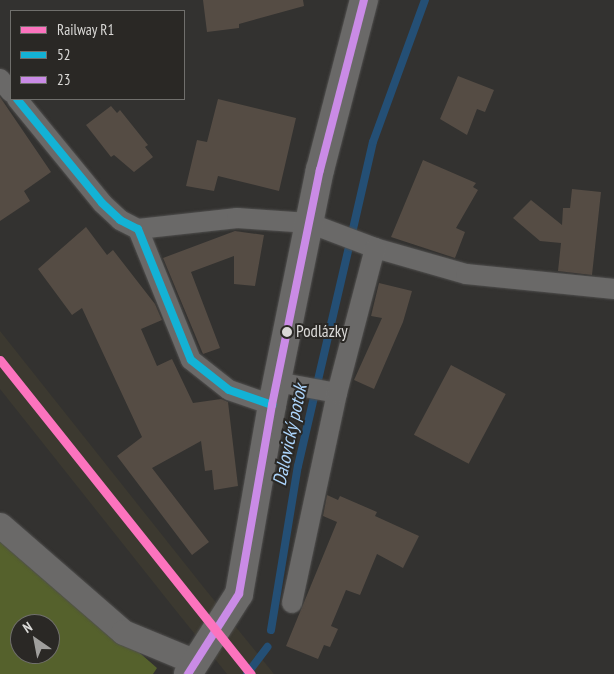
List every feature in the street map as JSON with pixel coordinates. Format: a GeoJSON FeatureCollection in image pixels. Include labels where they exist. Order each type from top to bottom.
{"type":"FeatureCollection","features":[{"type":"Feature","properties":{"kind":"main road"},"geometry":{"type":"LineString","coordinates":[[190,668],[239,594],[274,394],[309,223],[364,0]]}},
{"type":"Feature","properties":{"kind":"street"},"geometry":{"type":"LineString","coordinates":[[0,78],[10,91]]}},
{"type":"Feature","properties":{"kind":"street"},"geometry":{"type":"LineString","coordinates":[[18,100],[102,203],[120,220],[138,229],[237,218],[309,223],[375,248],[466,274],[614,289]]}},
{"type":"Feature","properties":{"kind":"street"},"geometry":{"type":"LineString","coordinates":[[138,229],[191,360],[229,390],[274,394],[337,393]]}},
{"type":"Feature","properties":{"kind":"street"},"geometry":{"type":"LineString","coordinates":[[292,603],[337,393],[375,248]]}},
{"type":"Feature","properties":{"kind":"street"},"geometry":{"type":"LineString","coordinates":[[0,525],[123,632],[190,668]]}},
{"type":"Feature","properties":{"kind":"shaded area"},"geometry":{"type":"Polygon","coordinates":[[[0,331],[274,674],[227,674],[177,612],[0,389],[0,331]]]}},
{"type":"Feature","properties":{"kind":"green space"},"geometry":{"type":"Polygon","coordinates":[[[0,531],[157,668],[153,674],[0,674],[0,531]]]}},
{"type":"Feature","properties":{"kind":"building"},"geometry":{"type":"Polygon","coordinates":[[[203,0],[303,0],[304,6],[239,24],[239,28],[207,32],[203,0]]]}},
{"type":"Feature","properties":{"kind":"building"},"geometry":{"type":"Polygon","coordinates":[[[458,76],[494,90],[485,112],[477,109],[467,135],[440,119],[458,76]]]}},
{"type":"Feature","properties":{"kind":"building"},"geometry":{"type":"Polygon","coordinates":[[[0,97],[51,172],[24,191],[30,201],[0,221],[0,97]]]}},
{"type":"Feature","properties":{"kind":"building"},"geometry":{"type":"Polygon","coordinates":[[[218,99],[296,118],[279,191],[218,176],[214,191],[186,186],[197,140],[207,142],[218,99]]]}},
{"type":"Feature","properties":{"kind":"building"},"geometry":{"type":"Polygon","coordinates":[[[111,106],[117,113],[120,110],[148,145],[145,147],[153,157],[134,172],[114,155],[111,157],[86,125],[111,106]]]}},
{"type":"Feature","properties":{"kind":"building"},"geometry":{"type":"Polygon","coordinates":[[[423,160],[476,183],[473,187],[478,190],[456,228],[465,232],[455,258],[391,237],[423,160]]]}},
{"type":"Feature","properties":{"kind":"building"},"geometry":{"type":"Polygon","coordinates":[[[572,189],[601,192],[592,275],[558,271],[561,243],[540,241],[513,218],[531,200],[562,225],[563,208],[570,208],[572,189]]]}},
{"type":"Feature","properties":{"kind":"building"},"geometry":{"type":"Polygon","coordinates":[[[86,227],[107,255],[113,250],[155,304],[162,320],[141,329],[157,366],[172,359],[193,403],[221,399],[228,402],[238,486],[214,490],[212,470],[205,471],[201,441],[152,468],[209,542],[192,555],[117,456],[142,437],[82,308],[72,315],[38,269],[86,227]]]}},
{"type":"Feature","properties":{"kind":"building"},"geometry":{"type":"Polygon","coordinates":[[[235,231],[264,235],[255,286],[234,284],[234,256],[191,272],[220,348],[203,354],[163,258],[235,231]]]}},
{"type":"Feature","properties":{"kind":"building"},"geometry":{"type":"Polygon","coordinates":[[[379,283],[412,291],[403,322],[374,389],[354,380],[382,318],[371,316],[379,283]]]}},
{"type":"Feature","properties":{"kind":"building"},"geometry":{"type":"Polygon","coordinates":[[[451,365],[506,394],[469,464],[414,435],[451,365]]]}},
{"type":"Feature","properties":{"kind":"building"},"geometry":{"type":"Polygon","coordinates":[[[327,495],[338,500],[340,496],[377,512],[375,516],[419,536],[403,568],[377,554],[360,595],[346,590],[331,626],[338,629],[330,647],[324,645],[318,659],[286,646],[337,522],[323,516],[327,495]]]}},
{"type":"Feature","properties":{"kind":"waterway","name":"Dalovický potok"},"geometry":{"type":"LineString","coordinates":[[353,229],[373,142],[425,0]]}},
{"type":"Feature","properties":{"kind":"waterway","name":"Dalovický potok"},"geometry":{"type":"LineString","coordinates":[[271,630],[298,466],[349,247]]}},
{"type":"Feature","properties":{"kind":"waterway","name":"Dalovický potok"},"geometry":{"type":"LineString","coordinates":[[247,674],[267,647]]}},
{"type":"Feature","properties":{"kind":"rail line","name":"R1"},"geometry":{"type":"LineString","coordinates":[[0,360],[251,674]]}},
{"type":"Feature","properties":{"kind":"transit line","name":"23"},"geometry":{"type":"LineString","coordinates":[[188,674],[239,594],[272,405],[320,170],[364,0]]}},
{"type":"Feature","properties":{"kind":"transit line","name":"52"},"geometry":{"type":"LineString","coordinates":[[18,100],[102,203],[120,220],[138,229],[191,360],[229,390],[272,405]]}},
{"type":"Feature","properties":{"kind":"place","name":"Podlázky"},"geometry":{"type":"Point","coordinates":[287,332]}}]}
